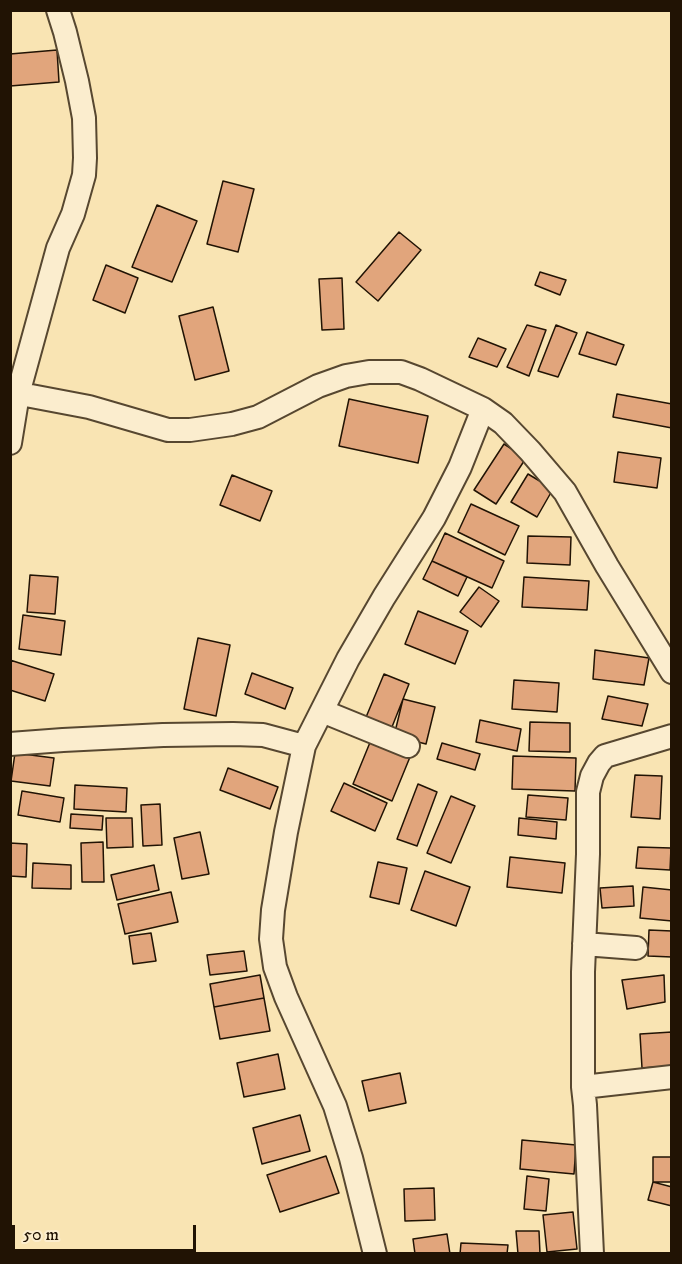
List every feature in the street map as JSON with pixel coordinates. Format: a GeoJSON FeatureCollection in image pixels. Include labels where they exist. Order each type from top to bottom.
{"type":"FeatureCollection","features":[{"type":"Feature","properties":{"kind":"street"},"geometry":{"type":"LineString","coordinates":[[10,443],[14,393],[58,248],[73,214],[84,175],[84,118],[77,81],[58,10]]}},
{"type":"Feature","properties":{"kind":"street"},"geometry":{"type":"LineString","coordinates":[[14,393],[89,407],[168,430],[190,430],[232,424],[258,417],[318,386],[346,376],[369,372],[401,372],[420,379],[483,409],[516,435],[565,492],[672,672]]}},
{"type":"Feature","properties":{"kind":"street"},"geometry":{"type":"LineString","coordinates":[[375,1254],[351,1158],[335,1106],[275,967],[271,939],[273,910],[278,872],[304,746],[354,649],[434,518],[460,467],[483,409]]}},
{"type":"Feature","properties":{"kind":"street"},"geometry":{"type":"LineString","coordinates":[[322,711],[408,746]]}},
{"type":"Feature","properties":{"kind":"street"},"geometry":{"type":"LineString","coordinates":[[10,744],[163,735],[233,734],[263,735],[304,746]]}},
{"type":"Feature","properties":{"kind":"street"},"geometry":{"type":"LineString","coordinates":[[592,1254],[583,1087],[588,792],[592,776],[605,756],[672,736]]}},
{"type":"Feature","properties":{"kind":"street"},"geometry":{"type":"LineString","coordinates":[[584,945],[636,948]]}},
{"type":"Feature","properties":{"kind":"street"},"geometry":{"type":"LineString","coordinates":[[583,1087],[672,1077]]}},
{"type":"Feature","properties":{"kind":"building"},"geometry":{"type":"Polygon","coordinates":[[[57,50],[59,82],[10,86],[10,54],[57,50]]]}},
{"type":"Feature","properties":{"kind":"building"},"geometry":{"type":"Polygon","coordinates":[[[223,181],[254,189],[238,252],[207,244],[223,181]]]}},
{"type":"Feature","properties":{"kind":"building"},"geometry":{"type":"Polygon","coordinates":[[[157,205],[197,221],[172,282],[132,267],[157,205]]]}},
{"type":"Feature","properties":{"kind":"building"},"geometry":{"type":"Polygon","coordinates":[[[399,232],[421,250],[378,301],[356,282],[399,232]]]}},
{"type":"Feature","properties":{"kind":"building"},"geometry":{"type":"Polygon","coordinates":[[[106,265],[138,278],[125,313],[93,300],[106,265]]]}},
{"type":"Feature","properties":{"kind":"building"},"geometry":{"type":"Polygon","coordinates":[[[540,272],[566,280],[560,295],[535,285],[540,272]]]}},
{"type":"Feature","properties":{"kind":"building"},"geometry":{"type":"Polygon","coordinates":[[[342,278],[344,329],[322,330],[319,279],[342,278]]]}},
{"type":"Feature","properties":{"kind":"building"},"geometry":{"type":"Polygon","coordinates":[[[213,307],[229,371],[195,380],[179,316],[213,307]]]}},
{"type":"Feature","properties":{"kind":"building"},"geometry":{"type":"Polygon","coordinates":[[[527,325],[546,330],[529,376],[507,367],[527,325]]]}},
{"type":"Feature","properties":{"kind":"building"},"geometry":{"type":"Polygon","coordinates":[[[556,325],[577,333],[558,377],[538,371],[556,325]]]}},
{"type":"Feature","properties":{"kind":"building"},"geometry":{"type":"Polygon","coordinates":[[[587,332],[624,345],[616,365],[579,354],[587,332]]]}},
{"type":"Feature","properties":{"kind":"building"},"geometry":{"type":"Polygon","coordinates":[[[478,338],[506,349],[497,367],[469,357],[478,338]]]}},
{"type":"Feature","properties":{"kind":"building"},"geometry":{"type":"Polygon","coordinates":[[[617,394],[672,404],[672,428],[613,417],[617,394]]]}},
{"type":"Feature","properties":{"kind":"building"},"geometry":{"type":"Polygon","coordinates":[[[349,399],[428,416],[418,463],[339,446],[349,399]]]}},
{"type":"Feature","properties":{"kind":"building"},"geometry":{"type":"Polygon","coordinates":[[[504,444],[526,458],[496,504],[474,490],[504,444]]]}},
{"type":"Feature","properties":{"kind":"building"},"geometry":{"type":"Polygon","coordinates":[[[618,452],[661,458],[657,488],[614,482],[618,452]]]}},
{"type":"Feature","properties":{"kind":"building"},"geometry":{"type":"Polygon","coordinates":[[[528,474],[553,489],[537,517],[511,502],[528,474]]]}},
{"type":"Feature","properties":{"kind":"building"},"geometry":{"type":"Polygon","coordinates":[[[232,475],[272,491],[260,521],[220,505],[232,475]]]}},
{"type":"Feature","properties":{"kind":"building"},"geometry":{"type":"Polygon","coordinates":[[[471,504],[519,526],[505,555],[458,532],[471,504]]]}},
{"type":"Feature","properties":{"kind":"building"},"geometry":{"type":"Polygon","coordinates":[[[445,533],[504,561],[492,588],[432,561],[445,533]]]}},
{"type":"Feature","properties":{"kind":"building"},"geometry":{"type":"Polygon","coordinates":[[[528,536],[571,537],[570,565],[527,563],[528,536]]]}},
{"type":"Feature","properties":{"kind":"building"},"geometry":{"type":"Polygon","coordinates":[[[432,561],[467,577],[458,596],[423,579],[432,561]]]}},
{"type":"Feature","properties":{"kind":"building"},"geometry":{"type":"Polygon","coordinates":[[[30,575],[58,577],[55,614],[27,612],[30,575]]]}},
{"type":"Feature","properties":{"kind":"building"},"geometry":{"type":"Polygon","coordinates":[[[524,577],[589,581],[587,610],[522,607],[524,577]]]}},
{"type":"Feature","properties":{"kind":"building"},"geometry":{"type":"Polygon","coordinates":[[[479,587],[499,601],[481,627],[460,612],[479,587]]]}},
{"type":"Feature","properties":{"kind":"building"},"geometry":{"type":"Polygon","coordinates":[[[418,611],[468,631],[455,664],[405,644],[418,611]]]}},
{"type":"Feature","properties":{"kind":"building"},"geometry":{"type":"Polygon","coordinates":[[[23,615],[65,621],[61,655],[19,649],[23,615]]]}},
{"type":"Feature","properties":{"kind":"building"},"geometry":{"type":"Polygon","coordinates":[[[198,638],[230,645],[216,716],[184,709],[198,638]]]}},
{"type":"Feature","properties":{"kind":"building"},"geometry":{"type":"Polygon","coordinates":[[[595,650],[649,658],[644,685],[593,679],[595,650]]]}},
{"type":"Feature","properties":{"kind":"building"},"geometry":{"type":"Polygon","coordinates":[[[10,660],[54,674],[45,701],[10,690],[10,660]]]}},
{"type":"Feature","properties":{"kind":"building"},"geometry":{"type":"Polygon","coordinates":[[[252,673],[293,688],[285,709],[245,694],[252,673]]]}},
{"type":"Feature","properties":{"kind":"building"},"geometry":{"type":"Polygon","coordinates":[[[384,674],[409,684],[390,732],[364,722],[384,674]]]}},
{"type":"Feature","properties":{"kind":"building"},"geometry":{"type":"Polygon","coordinates":[[[514,680],[559,683],[557,712],[512,709],[514,680]]]}},
{"type":"Feature","properties":{"kind":"building"},"geometry":{"type":"Polygon","coordinates":[[[608,696],[648,704],[642,726],[602,719],[608,696]]]}},
{"type":"Feature","properties":{"kind":"building"},"geometry":{"type":"Polygon","coordinates":[[[403,699],[435,707],[426,744],[394,736],[403,699]]]}},
{"type":"Feature","properties":{"kind":"building"},"geometry":{"type":"Polygon","coordinates":[[[480,720],[521,729],[517,751],[476,742],[480,720]]]}},
{"type":"Feature","properties":{"kind":"building"},"geometry":{"type":"Polygon","coordinates":[[[530,722],[570,723],[570,752],[529,751],[530,722]]]}},
{"type":"Feature","properties":{"kind":"building"},"geometry":{"type":"Polygon","coordinates":[[[371,740],[410,757],[392,801],[353,784],[371,740]]]}},
{"type":"Feature","properties":{"kind":"building"},"geometry":{"type":"Polygon","coordinates":[[[442,743],[480,754],[475,770],[437,759],[442,743]]]}},
{"type":"Feature","properties":{"kind":"building"},"geometry":{"type":"Polygon","coordinates":[[[15,753],[54,758],[50,786],[11,781],[15,753]]]}},
{"type":"Feature","properties":{"kind":"building"},"geometry":{"type":"Polygon","coordinates":[[[513,756],[576,758],[575,791],[512,789],[513,756]]]}},
{"type":"Feature","properties":{"kind":"building"},"geometry":{"type":"Polygon","coordinates":[[[228,768],[278,787],[270,809],[220,790],[228,768]]]}},
{"type":"Feature","properties":{"kind":"building"},"geometry":{"type":"Polygon","coordinates":[[[635,775],[662,776],[660,819],[631,817],[635,775]]]}},
{"type":"Feature","properties":{"kind":"building"},"geometry":{"type":"Polygon","coordinates":[[[344,783],[387,803],[375,831],[331,811],[344,783]]]}},
{"type":"Feature","properties":{"kind":"building"},"geometry":{"type":"Polygon","coordinates":[[[418,784],[437,792],[417,846],[397,839],[418,784]]]}},
{"type":"Feature","properties":{"kind":"building"},"geometry":{"type":"Polygon","coordinates":[[[75,785],[127,788],[126,812],[74,809],[75,785]]]}},
{"type":"Feature","properties":{"kind":"building"},"geometry":{"type":"Polygon","coordinates":[[[22,791],[64,798],[60,822],[18,815],[22,791]]]}},
{"type":"Feature","properties":{"kind":"building"},"geometry":{"type":"Polygon","coordinates":[[[528,795],[568,798],[566,820],[526,817],[528,795]]]}},
{"type":"Feature","properties":{"kind":"building"},"geometry":{"type":"Polygon","coordinates":[[[451,796],[475,806],[451,863],[427,853],[451,796]]]}},
{"type":"Feature","properties":{"kind":"building"},"geometry":{"type":"Polygon","coordinates":[[[160,804],[162,845],[143,846],[141,805],[160,804]]]}},
{"type":"Feature","properties":{"kind":"building"},"geometry":{"type":"Polygon","coordinates":[[[71,814],[103,816],[102,830],[70,828],[71,814]]]}},
{"type":"Feature","properties":{"kind":"building"},"geometry":{"type":"Polygon","coordinates":[[[106,818],[132,818],[133,847],[107,848],[106,818]]]}},
{"type":"Feature","properties":{"kind":"building"},"geometry":{"type":"Polygon","coordinates":[[[519,818],[557,822],[556,839],[518,835],[519,818]]]}},
{"type":"Feature","properties":{"kind":"building"},"geometry":{"type":"Polygon","coordinates":[[[200,832],[209,874],[182,879],[174,838],[200,832]]]}},
{"type":"Feature","properties":{"kind":"building"},"geometry":{"type":"Polygon","coordinates":[[[103,842],[104,882],[82,882],[81,843],[103,842]]]}},
{"type":"Feature","properties":{"kind":"building"},"geometry":{"type":"Polygon","coordinates":[[[10,843],[27,844],[26,877],[10,876],[10,843]]]}},
{"type":"Feature","properties":{"kind":"building"},"geometry":{"type":"Polygon","coordinates":[[[638,847],[671,848],[670,870],[636,868],[638,847]]]}},
{"type":"Feature","properties":{"kind":"building"},"geometry":{"type":"Polygon","coordinates":[[[510,857],[565,863],[562,893],[507,887],[510,857]]]}},
{"type":"Feature","properties":{"kind":"building"},"geometry":{"type":"Polygon","coordinates":[[[378,862],[407,868],[399,904],[370,897],[378,862]]]}},
{"type":"Feature","properties":{"kind":"building"},"geometry":{"type":"Polygon","coordinates":[[[33,863],[71,865],[71,889],[32,888],[33,863]]]}},
{"type":"Feature","properties":{"kind":"building"},"geometry":{"type":"Polygon","coordinates":[[[154,865],[159,890],[117,900],[111,875],[154,865]]]}},
{"type":"Feature","properties":{"kind":"building"},"geometry":{"type":"Polygon","coordinates":[[[425,871],[470,887],[456,926],[411,910],[425,871]]]}},
{"type":"Feature","properties":{"kind":"building"},"geometry":{"type":"Polygon","coordinates":[[[633,886],[634,906],[602,908],[600,888],[633,886]]]}},
{"type":"Feature","properties":{"kind":"building"},"geometry":{"type":"Polygon","coordinates":[[[643,887],[672,890],[672,921],[640,918],[643,887]]]}},
{"type":"Feature","properties":{"kind":"building"},"geometry":{"type":"Polygon","coordinates":[[[171,892],[178,922],[125,934],[118,904],[171,892]]]}},
{"type":"Feature","properties":{"kind":"building"},"geometry":{"type":"Polygon","coordinates":[[[649,930],[672,931],[672,957],[648,956],[649,930]]]}},
{"type":"Feature","properties":{"kind":"building"},"geometry":{"type":"Polygon","coordinates":[[[151,933],[156,961],[133,964],[129,936],[151,933]]]}},
{"type":"Feature","properties":{"kind":"building"},"geometry":{"type":"Polygon","coordinates":[[[244,951],[247,971],[210,975],[207,955],[244,951]]]}},
{"type":"Feature","properties":{"kind":"building"},"geometry":{"type":"Polygon","coordinates":[[[260,975],[264,998],[214,1007],[210,984],[260,975]]]}},
{"type":"Feature","properties":{"kind":"building"},"geometry":{"type":"Polygon","coordinates":[[[664,975],[665,1002],[627,1009],[622,980],[664,975]]]}},
{"type":"Feature","properties":{"kind":"building"},"geometry":{"type":"Polygon","coordinates":[[[264,998],[270,1031],[220,1039],[214,1007],[264,998]]]}},
{"type":"Feature","properties":{"kind":"building"},"geometry":{"type":"Polygon","coordinates":[[[672,1032],[672,1066],[642,1068],[640,1034],[672,1032]]]}},
{"type":"Feature","properties":{"kind":"building"},"geometry":{"type":"Polygon","coordinates":[[[278,1054],[285,1089],[244,1097],[237,1063],[278,1054]]]}},
{"type":"Feature","properties":{"kind":"building"},"geometry":{"type":"Polygon","coordinates":[[[400,1073],[406,1103],[369,1111],[362,1081],[400,1073]]]}},
{"type":"Feature","properties":{"kind":"building"},"geometry":{"type":"Polygon","coordinates":[[[300,1115],[310,1151],[262,1164],[253,1128],[300,1115]]]}},
{"type":"Feature","properties":{"kind":"building"},"geometry":{"type":"Polygon","coordinates":[[[522,1140],[576,1145],[574,1174],[520,1169],[522,1140]]]}},
{"type":"Feature","properties":{"kind":"building"},"geometry":{"type":"Polygon","coordinates":[[[326,1156],[339,1193],[280,1212],[267,1175],[326,1156]]]}},
{"type":"Feature","properties":{"kind":"building"},"geometry":{"type":"Polygon","coordinates":[[[653,1157],[672,1157],[672,1182],[653,1182],[653,1157]]]}},
{"type":"Feature","properties":{"kind":"building"},"geometry":{"type":"Polygon","coordinates":[[[527,1176],[549,1179],[546,1211],[524,1209],[527,1176]]]}},
{"type":"Feature","properties":{"kind":"building"},"geometry":{"type":"Polygon","coordinates":[[[653,1182],[672,1187],[672,1206],[648,1200],[653,1182]]]}},
{"type":"Feature","properties":{"kind":"building"},"geometry":{"type":"Polygon","coordinates":[[[434,1188],[435,1220],[405,1221],[404,1189],[434,1188]]]}},
{"type":"Feature","properties":{"kind":"building"},"geometry":{"type":"Polygon","coordinates":[[[573,1212],[577,1249],[547,1252],[543,1215],[573,1212]]]}},
{"type":"Feature","properties":{"kind":"building"},"geometry":{"type":"Polygon","coordinates":[[[516,1231],[539,1231],[540,1254],[518,1254],[516,1231]]]}},
{"type":"Feature","properties":{"kind":"building"},"geometry":{"type":"Polygon","coordinates":[[[447,1234],[450,1254],[415,1254],[413,1239],[447,1234]]]}},
{"type":"Feature","properties":{"kind":"building"},"geometry":{"type":"Polygon","coordinates":[[[461,1243],[508,1245],[507,1254],[460,1254],[461,1243]]]}}]}
